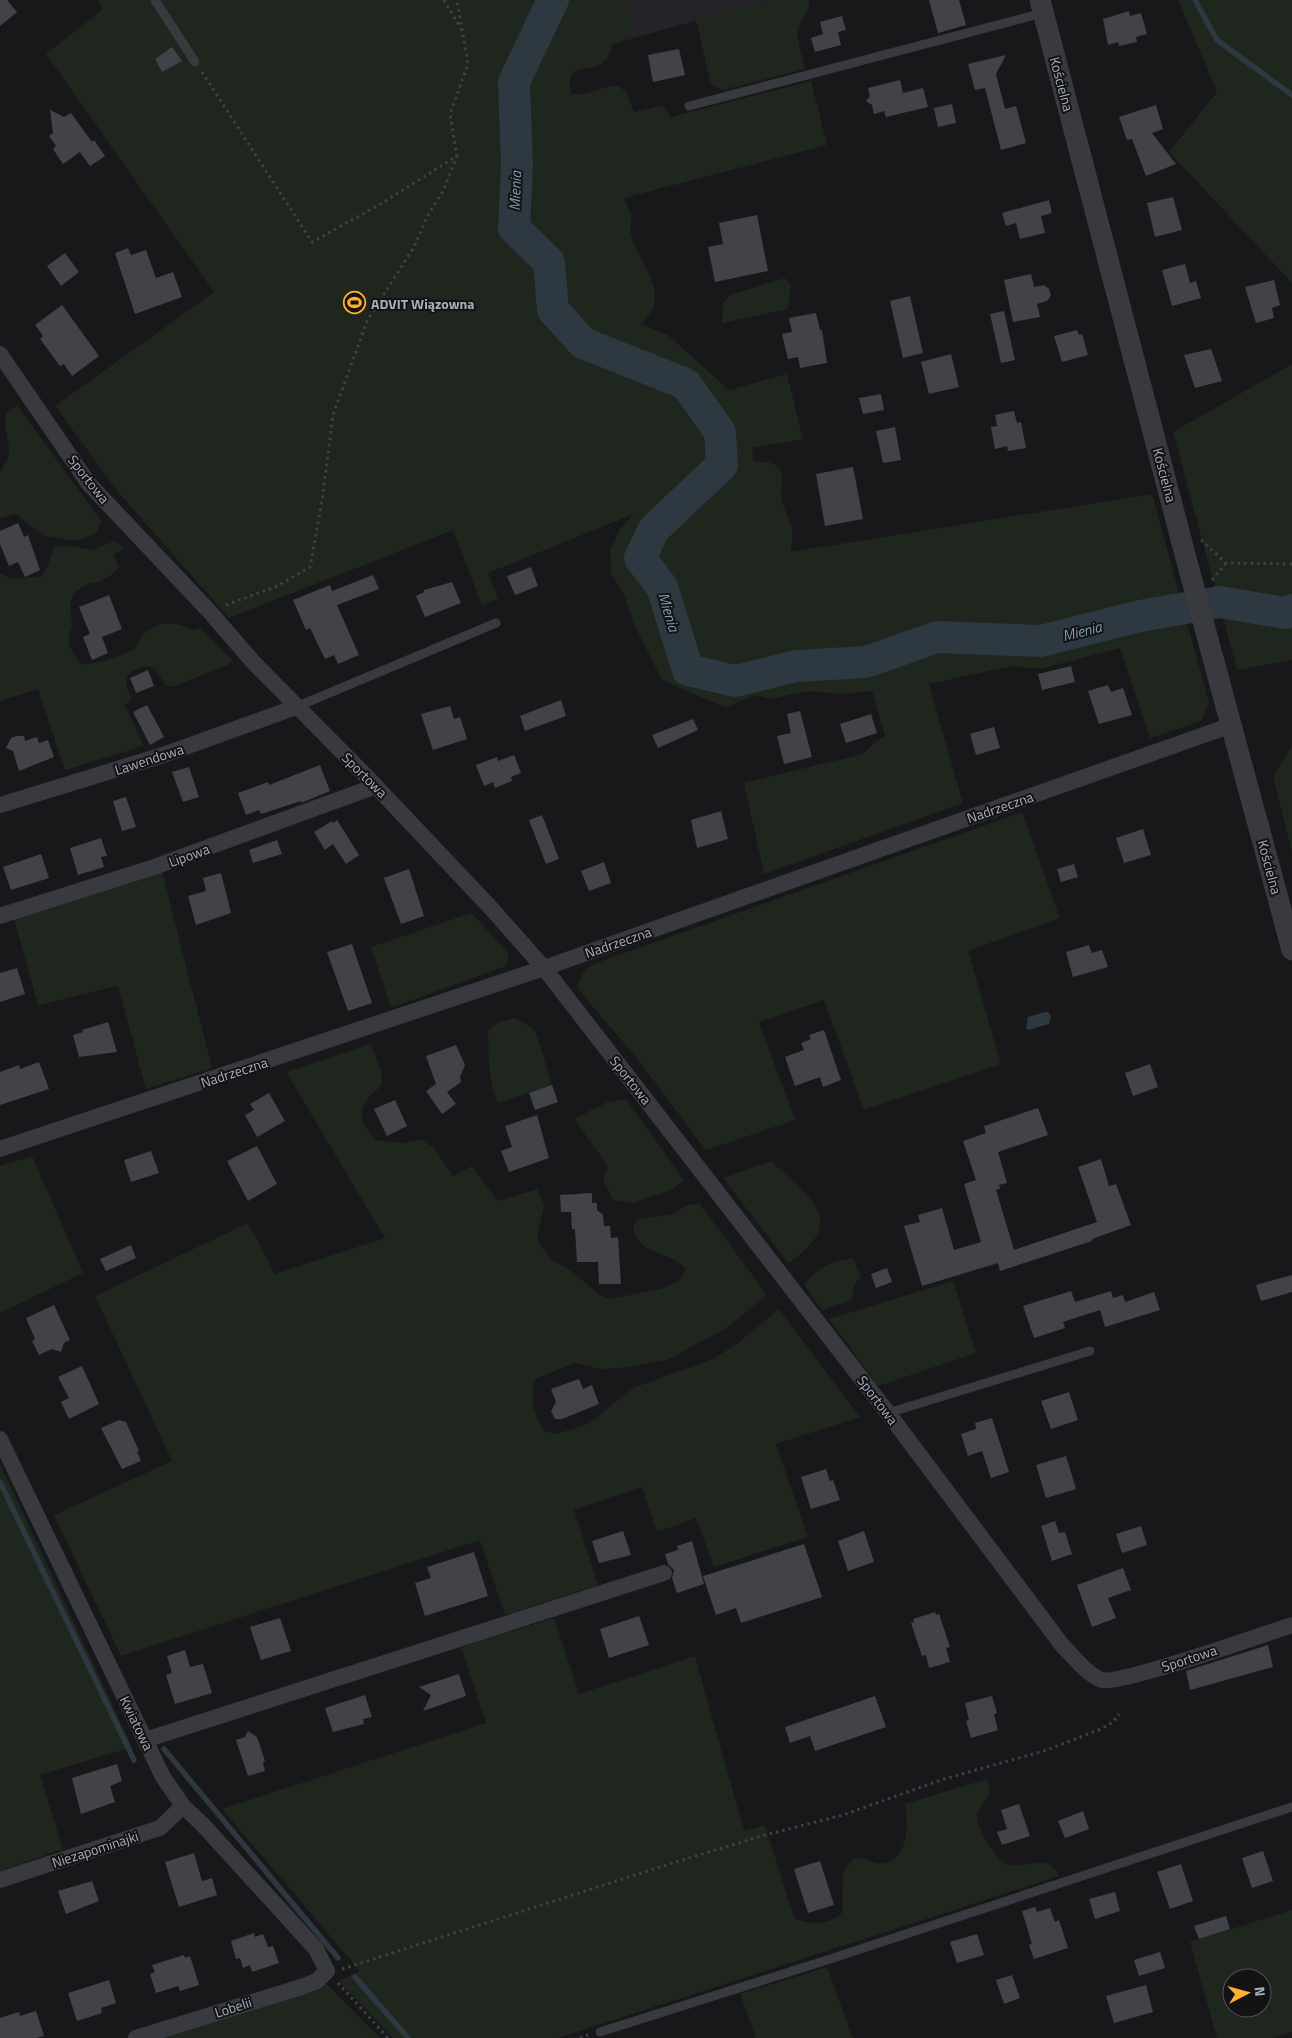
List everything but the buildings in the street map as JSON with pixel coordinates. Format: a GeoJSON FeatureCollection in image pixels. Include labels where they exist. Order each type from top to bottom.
{"type":"FeatureCollection","features":[{"type":"Feature","properties":{"kind":"street","name":"Kościelna"},"geometry":{"type":"LineString","coordinates":[[1042,7],[1196,596],[1292,950]]}},
{"type":"Feature","properties":{"kind":"street","name":"Sportowa"},"geometry":{"type":"LineString","coordinates":[[0,354],[89,484],[210,610],[254,663],[376,786],[489,906],[544,968],[888,1414],[1062,1645],[1097,1678],[1104,1681],[1133,1676],[1292,1625]]}},
{"type":"Feature","properties":{"kind":"street","name":"Lawendowa"},"geometry":{"type":"LineString","coordinates":[[0,805],[163,755],[296,707]]}},
{"type":"Feature","properties":{"kind":"street","name":"Nadrzeczna"},"geometry":{"type":"LineString","coordinates":[[0,1150],[544,968],[1232,725]]}},
{"type":"Feature","properties":{"kind":"street","name":"Lipowa"},"geometry":{"type":"LineString","coordinates":[[0,916],[154,867],[376,786]]}},
{"type":"Feature","properties":{"kind":"street","name":"Kwiatowa"},"geometry":{"type":"LineString","coordinates":[[0,1439],[163,1777],[183,1806],[316,1949],[327,1971]]}},
{"type":"Feature","properties":{"kind":"street"},"geometry":{"type":"LineString","coordinates":[[144,1740],[664,1573]]}},
{"type":"Feature","properties":{"kind":"street","name":"Niezapominajki"},"geometry":{"type":"LineString","coordinates":[[0,1880],[160,1828],[183,1806]]}},
{"type":"Feature","properties":{"kind":"street","name":"Lobelii"},"geometry":{"type":"LineString","coordinates":[[136,2038],[301,1987],[317,1981],[327,1971]]}},
{"type":"Feature","properties":{"kind":"lane"},"geometry":{"type":"LineString","coordinates":[[155,0],[195,62]]}},
{"type":"Feature","properties":{"kind":"lane"},"geometry":{"type":"LineString","coordinates":[[689,106],[1042,7]]}},
{"type":"Feature","properties":{"kind":"lane"},"geometry":{"type":"LineString","coordinates":[[296,707],[496,622]]}},
{"type":"Feature","properties":{"kind":"lane"},"geometry":{"type":"LineString","coordinates":[[888,1414],[1090,1350]]}},
{"type":"Feature","properties":{"kind":"lane"},"geometry":{"type":"LineString","coordinates":[[600,2032],[827,1960],[1292,1807]]}},
{"type":"Feature","properties":{"kind":"path"},"geometry":{"type":"LineString","coordinates":[[444,0],[464,34]]}},
{"type":"Feature","properties":{"kind":"path"},"geometry":{"type":"LineString","coordinates":[[210,610],[277,586],[310,567],[322,501],[333,415],[367,321],[414,247],[457,156],[450,114],[468,64],[457,0]]}},
{"type":"Feature","properties":{"kind":"path"},"geometry":{"type":"LineString","coordinates":[[195,62],[312,242],[378,205],[457,156]]}},
{"type":"Feature","properties":{"kind":"path"},"geometry":{"type":"LineString","coordinates":[[1179,531],[1195,534],[1226,563],[1292,564]]}},
{"type":"Feature","properties":{"kind":"path"},"geometry":{"type":"LineString","coordinates":[[327,1971],[361,1964],[676,1862],[765,1835],[843,1815],[944,1779],[1047,1750],[1101,1729],[1113,1722],[1118,1714]]}},
{"type":"Feature","properties":{"kind":"path"},"geometry":{"type":"LineString","coordinates":[[327,1971],[388,2038]]}},
{"type":"Feature","properties":{"kind":"shaded area"},"geometry":{"type":"Polygon","coordinates":[[[97,0],[625,0],[633,38],[612,44],[607,58],[599,65],[573,72],[569,81],[572,94],[584,94],[607,87],[619,86],[626,92],[634,112],[662,105],[671,117],[811,81],[827,145],[624,198],[631,216],[631,236],[652,281],[655,292],[650,314],[641,324],[668,335],[729,390],[787,374],[803,439],[752,448],[754,461],[775,464],[782,474],[781,496],[793,536],[790,552],[1152,494],[1209,703],[1201,721],[1150,738],[1120,648],[1040,669],[1012,666],[929,684],[963,803],[764,874],[744,783],[863,754],[875,742],[885,736],[872,691],[843,694],[807,691],[771,699],[755,695],[726,708],[662,680],[633,622],[624,594],[611,573],[610,550],[620,529],[634,514],[488,573],[498,599],[482,605],[453,530],[229,618],[119,493],[55,406],[214,292],[46,54],[103,9],[97,0]]]}},
{"type":"Feature","properties":{"kind":"shaded area"},"geometry":{"type":"Polygon","coordinates":[[[564,0],[769,0],[555,60],[564,0]]]}},
{"type":"Feature","properties":{"kind":"shaded area"},"geometry":{"type":"Polygon","coordinates":[[[769,0],[809,0],[807,12],[798,29],[799,44],[805,69],[723,90],[711,84],[696,20],[769,0]]]}},
{"type":"Feature","properties":{"kind":"shaded area"},"geometry":{"type":"Polygon","coordinates":[[[1178,0],[1292,0],[1292,283],[1169,152],[1217,92],[1178,0]]]}},
{"type":"Feature","properties":{"kind":"shaded area"},"geometry":{"type":"Polygon","coordinates":[[[785,278],[791,285],[788,309],[722,323],[723,303],[730,295],[785,278]]]}},
{"type":"Feature","properties":{"kind":"shaded area"},"geometry":{"type":"Polygon","coordinates":[[[1292,364],[1292,660],[1237,670],[1173,432],[1292,364]]]}},
{"type":"Feature","properties":{"kind":"shaded area"},"geometry":{"type":"Polygon","coordinates":[[[17,405],[101,521],[97,532],[83,539],[70,540],[44,536],[16,514],[0,518],[0,473],[9,456],[5,427],[6,414],[17,405]]]}},
{"type":"Feature","properties":{"kind":"shaded area"},"geometry":{"type":"Polygon","coordinates":[[[115,541],[124,549],[113,555],[119,567],[111,575],[99,582],[88,584],[74,593],[70,603],[72,626],[69,635],[69,646],[80,664],[99,662],[130,651],[135,648],[148,630],[160,625],[173,623],[192,630],[200,628],[233,661],[226,666],[174,686],[166,686],[156,670],[149,666],[131,672],[126,680],[126,685],[131,698],[125,706],[144,746],[65,770],[38,689],[0,701],[0,573],[11,579],[41,577],[46,570],[55,547],[70,546],[92,550],[115,541]]]}},
{"type":"Feature","properties":{"kind":"shaded area"},"geometry":{"type":"Polygon","coordinates":[[[1292,746],[1292,852],[1273,777],[1292,746]]]}},
{"type":"Feature","properties":{"kind":"shaded area"},"geometry":{"type":"Polygon","coordinates":[[[1022,812],[1060,918],[968,951],[1001,1064],[864,1110],[824,1000],[759,1022],[795,1120],[706,1150],[640,1062],[577,988],[582,973],[591,965],[1022,812]]]}},
{"type":"Feature","properties":{"kind":"shaded area"},"geometry":{"type":"Polygon","coordinates":[[[162,871],[212,1068],[146,1089],[118,986],[38,1005],[14,919],[162,871]]]}},
{"type":"Feature","properties":{"kind":"shaded area"},"geometry":{"type":"Polygon","coordinates":[[[471,913],[509,953],[506,966],[391,1008],[371,947],[471,913]]]}},
{"type":"Feature","properties":{"kind":"shaded area"},"geometry":{"type":"Polygon","coordinates":[[[1048,1012],[1051,1016],[1049,1024],[1028,1030],[1026,1028],[1028,1017],[1048,1012]]]}},
{"type":"Feature","properties":{"kind":"shaded area"},"geometry":{"type":"Polygon","coordinates":[[[514,1018],[536,1032],[552,1085],[498,1103],[490,1077],[488,1030],[499,1022],[514,1018]]]}},
{"type":"Feature","properties":{"kind":"shaded area"},"geometry":{"type":"Polygon","coordinates":[[[371,1044],[381,1070],[382,1081],[380,1086],[367,1100],[362,1116],[363,1122],[375,1140],[403,1143],[421,1139],[434,1148],[453,1176],[472,1166],[497,1201],[538,1189],[544,1206],[538,1231],[538,1241],[551,1260],[570,1270],[600,1295],[611,1299],[664,1288],[680,1280],[686,1269],[671,1258],[655,1252],[641,1243],[636,1236],[633,1226],[638,1219],[675,1214],[685,1206],[699,1203],[767,1295],[725,1329],[667,1360],[630,1367],[601,1369],[575,1363],[535,1379],[533,1400],[535,1413],[545,1431],[556,1434],[588,1424],[633,1388],[713,1359],[738,1343],[779,1309],[860,1417],[776,1444],[808,1537],[714,1567],[696,1518],[657,1532],[642,1487],[574,1510],[598,1585],[505,1615],[480,1540],[121,1656],[54,1515],[172,1461],[95,1296],[248,1223],[275,1274],[385,1238],[286,1072],[371,1044]]]}},
{"type":"Feature","properties":{"kind":"shaded area"},"geometry":{"type":"Polygon","coordinates":[[[626,1099],[684,1180],[671,1190],[633,1203],[613,1200],[603,1179],[608,1166],[574,1119],[608,1102],[626,1099]]]}},
{"type":"Feature","properties":{"kind":"shaded area"},"geometry":{"type":"Polygon","coordinates":[[[32,1156],[83,1273],[0,1313],[0,1166],[32,1156]]]}},
{"type":"Feature","properties":{"kind":"shaded area"},"geometry":{"type":"Polygon","coordinates":[[[771,1161],[810,1198],[817,1210],[820,1222],[817,1235],[807,1248],[788,1263],[723,1178],[771,1161]]]}},
{"type":"Feature","properties":{"kind":"shaded area"},"geometry":{"type":"Polygon","coordinates":[[[853,1258],[861,1277],[854,1285],[852,1300],[822,1310],[804,1284],[815,1273],[826,1266],[853,1258]]]}},
{"type":"Feature","properties":{"kind":"shaded area"},"geometry":{"type":"Polygon","coordinates":[[[953,1281],[976,1353],[878,1386],[829,1319],[953,1281]]]}},
{"type":"Feature","properties":{"kind":"shaded area"},"geometry":{"type":"Polygon","coordinates":[[[0,1464],[132,1747],[40,1775],[63,1849],[0,1871],[0,1464]]]}},
{"type":"Feature","properties":{"kind":"shaded area"},"geometry":{"type":"Polygon","coordinates":[[[554,1618],[579,1694],[695,1656],[744,1831],[765,1825],[794,1918],[819,1923],[831,1920],[842,1913],[843,1872],[853,1859],[883,1863],[892,1860],[903,1847],[907,1821],[905,1804],[987,1779],[990,1794],[980,1807],[977,1817],[980,1829],[993,1851],[1008,1865],[1047,1863],[1056,1870],[1059,1876],[558,2038],[393,2038],[339,1981],[360,1971],[222,1809],[486,1723],[461,1647],[554,1618]]]}},
{"type":"Feature","properties":{"kind":"shaded area"},"geometry":{"type":"Polygon","coordinates":[[[1292,1910],[1292,2032],[1274,2038],[1217,2038],[1190,1942],[1292,1910]]]}},
{"type":"Feature","properties":{"kind":"shaded area"},"geometry":{"type":"Polygon","coordinates":[[[827,1967],[853,2038],[756,2038],[740,1994],[827,1967]]]}},
{"type":"Feature","properties":{"kind":"shaded area"},"geometry":{"type":"Polygon","coordinates":[[[327,1984],[380,2038],[161,2038],[327,1984]]]}},
{"type":"Feature","properties":{"kind":"waterway","name":"Mienia"},"geometry":{"type":"LineString","coordinates":[[553,0],[514,82],[517,165],[514,228],[549,262],[553,310],[583,343],[686,384],[720,432],[722,465],[654,529],[640,558],[662,587],[688,670],[735,681],[796,666],[866,662],[937,637],[1041,641],[1140,616],[1220,602],[1285,613],[1292,610]]}},
{"type":"Feature","properties":{"kind":"waterway"},"geometry":{"type":"LineString","coordinates":[[1195,0],[1217,40],[1292,95]]}},
{"type":"Feature","properties":{"kind":"waterway"},"geometry":{"type":"LineString","coordinates":[[0,1482],[134,1760]]}},
{"type":"Feature","properties":{"kind":"waterway"},"geometry":{"type":"LineString","coordinates":[[164,1749],[338,1958]]}},
{"type":"Feature","properties":{"kind":"waterway"},"geometry":{"type":"LineString","coordinates":[[355,1977],[408,2038]]}},
{"type":"Feature","properties":{"kind":"place","name":"ADVIT Wiązowna"},"geometry":{"type":"Point","coordinates":[355,303]}}]}
